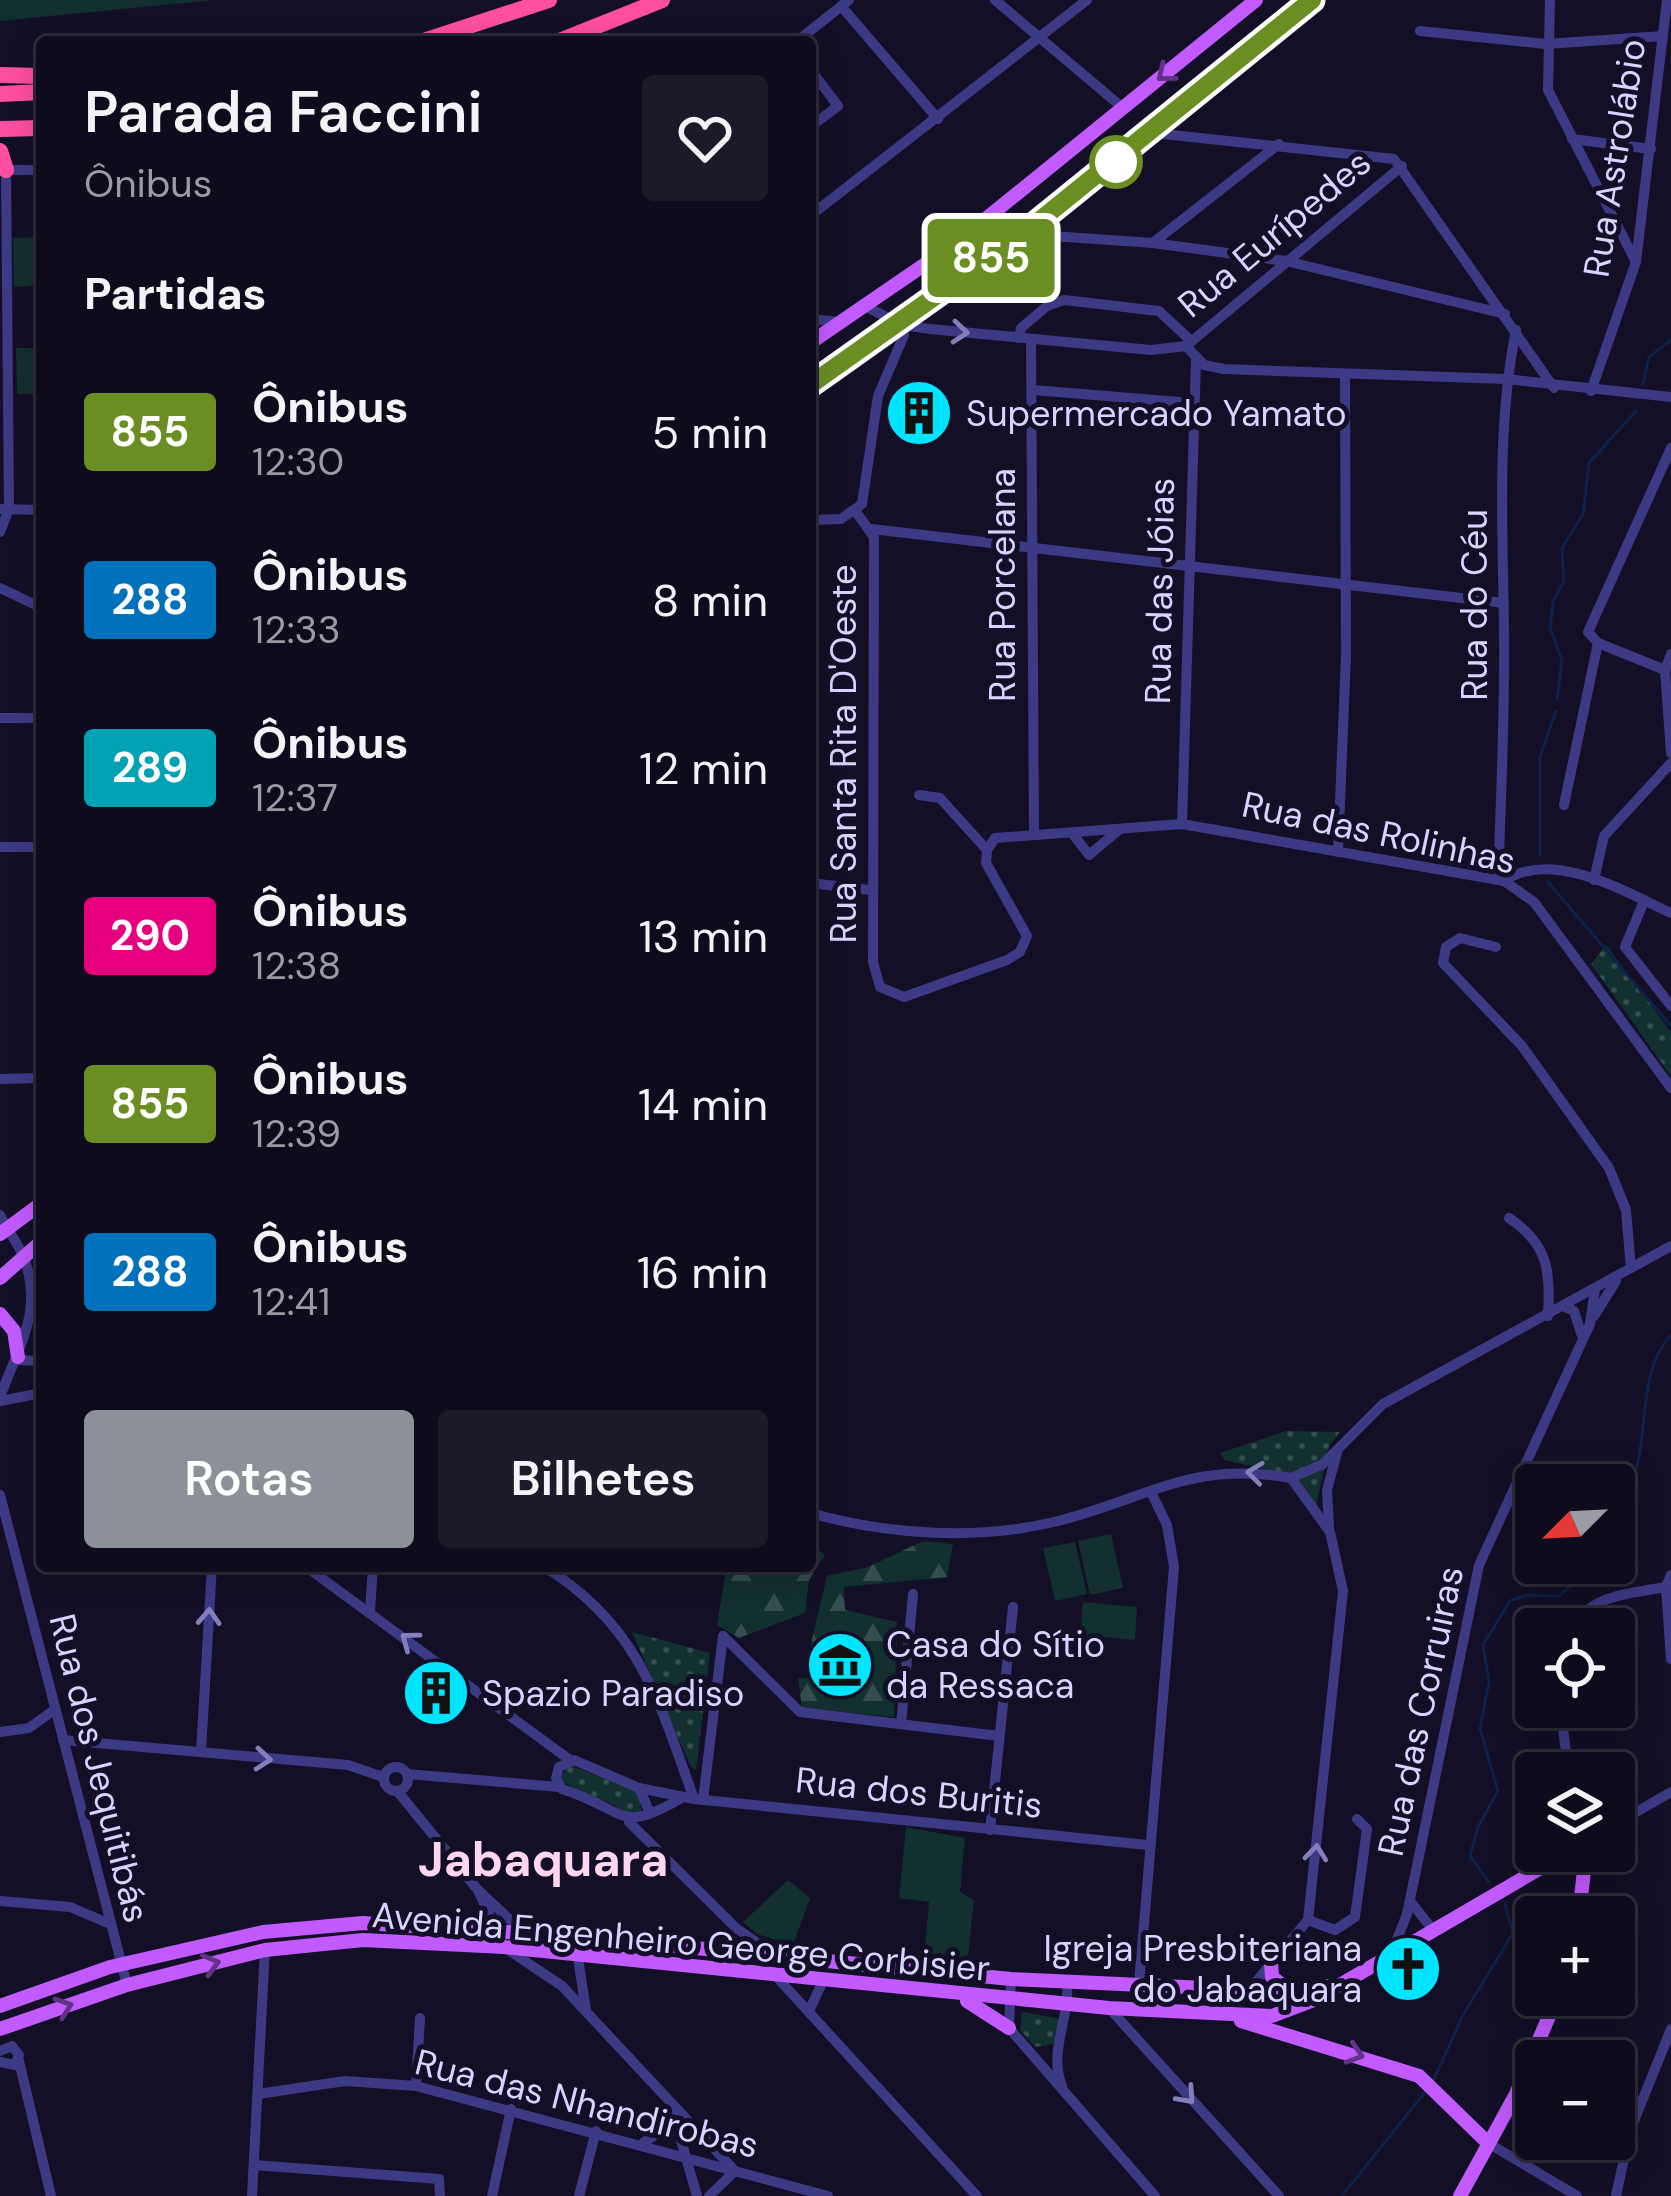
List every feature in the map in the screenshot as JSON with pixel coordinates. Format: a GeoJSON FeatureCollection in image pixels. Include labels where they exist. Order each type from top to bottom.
{"type":"FeatureCollection","features":[{"type":"Feature","properties":{"kind":"highway"},"geometry":{"type":"LineString","coordinates":[[438,36],[549,0]]}},
{"type":"Feature","properties":{"kind":"highway"},"geometry":{"type":"LineString","coordinates":[[572,36],[662,0]]}},
{"type":"Feature","properties":{"kind":"highway"},"geometry":{"type":"LineString","coordinates":[[0,75],[36,76]]}},
{"type":"Feature","properties":{"kind":"highway"},"geometry":{"type":"LineString","coordinates":[[0,94],[36,92]]}},
{"type":"Feature","properties":{"kind":"highway"},"geometry":{"type":"LineString","coordinates":[[0,129],[36,128]]}},
{"type":"Feature","properties":{"kind":"highway"},"geometry":{"type":"LineString","coordinates":[[0,151],[3,170]]}},
{"type":"Feature","properties":{"kind":"main road"},"geometry":{"type":"LineString","coordinates":[[816,339],[867,307],[1256,0]]}},
{"type":"Feature","properties":{"kind":"main road"},"geometry":{"type":"LineString","coordinates":[[816,381],[902,325],[1023,234],[1154,133],[1312,0]]}},
{"type":"Feature","properties":{"kind":"main road"},"geometry":{"type":"LineString","coordinates":[[2,1226],[36,1206]]}},
{"type":"Feature","properties":{"kind":"main road"},"geometry":{"type":"LineString","coordinates":[[0,1278],[36,1246]]}},
{"type":"Feature","properties":{"kind":"main road"},"geometry":{"type":"LineString","coordinates":[[0,1314],[14,1331],[17,1359]]}},
{"type":"Feature","properties":{"kind":"main road"},"geometry":{"type":"LineString","coordinates":[[1335,1985],[1534,1872]]}},
{"type":"Feature","properties":{"kind":"main road","name":"Avenida Engenheiro George Corbisier"},"geometry":{"type":"LineString","coordinates":[[0,2006],[120,1964],[263,1932],[363,1923],[572,1936],[1011,1979],[1289,1991],[1335,1985]]}},
{"type":"Feature","properties":{"kind":"main road","name":"Avenida Engenheiro George Corbisier"},"geometry":{"type":"LineString","coordinates":[[0,2029],[128,1985],[265,1950],[363,1940],[504,1947],[1008,2000],[1211,2014],[1284,2014],[1335,1985]]}},
{"type":"Feature","properties":{"kind":"main road"},"geometry":{"type":"LineString","coordinates":[[1271,1962],[1272,1977],[1289,1991]]}},
{"type":"Feature","properties":{"kind":"main road"},"geometry":{"type":"LineString","coordinates":[[1211,2014],[1249,1990]]}},
{"type":"Feature","properties":{"kind":"main road"},"geometry":{"type":"LineString","coordinates":[[945,1994],[975,2004],[1009,2028]]}},
{"type":"Feature","properties":{"kind":"main road"},"geometry":{"type":"LineString","coordinates":[[1211,2014],[1419,2076],[1488,2143]]}},
{"type":"Feature","properties":{"kind":"main road"},"geometry":{"type":"LineString","coordinates":[[1460,2196],[1548,2016]]}},
{"type":"Feature","properties":{"kind":"street"},"geometry":{"type":"LineString","coordinates":[[995,0],[1123,108]]}},
{"type":"Feature","properties":{"kind":"street"},"geometry":{"type":"LineString","coordinates":[[816,211],[1088,0]]}},
{"type":"Feature","properties":{"kind":"street"},"geometry":{"type":"LineString","coordinates":[[1550,0],[1548,90],[1636,262]]}},
{"type":"Feature","properties":{"kind":"street","name":"Rua Astrolábio"},"geometry":{"type":"LineString","coordinates":[[1591,391],[1636,262],[1667,0]]}},
{"type":"Feature","properties":{"kind":"street"},"geometry":{"type":"LineString","coordinates":[[804,36],[845,3],[938,119]]}},
{"type":"Feature","properties":{"kind":"street"},"geometry":{"type":"LineString","coordinates":[[1420,31],[1546,44],[1664,36]]}},
{"type":"Feature","properties":{"kind":"street"},"geometry":{"type":"LineString","coordinates":[[816,77],[838,106],[816,122]]}},
{"type":"Feature","properties":{"kind":"street"},"geometry":{"type":"LineString","coordinates":[[1154,133],[1385,154],[1402,166],[1554,388]]}},
{"type":"Feature","properties":{"kind":"street"},"geometry":{"type":"LineString","coordinates":[[1572,140],[1651,149]]}},
{"type":"Feature","properties":{"kind":"street"},"geometry":{"type":"LineString","coordinates":[[1153,243],[1279,144]]}},
{"type":"Feature","properties":{"kind":"street","name":"Rua Eurípedes"},"geometry":{"type":"LineString","coordinates":[[1188,343],[1402,166]]}},
{"type":"Feature","properties":{"kind":"street"},"geometry":{"type":"LineString","coordinates":[[0,532],[4,509],[3,170],[36,170]]}},
{"type":"Feature","properties":{"kind":"street"},"geometry":{"type":"LineString","coordinates":[[1023,234],[1153,243],[1286,261],[1505,314]]}},
{"type":"Feature","properties":{"kind":"street"},"geometry":{"type":"LineString","coordinates":[[1025,338],[1021,328],[1047,306],[1064,300],[1159,311],[1188,343],[1196,360],[1225,369],[1506,379],[1554,388],[1671,397]]}},
{"type":"Feature","properties":{"kind":"street"},"geometry":{"type":"LineString","coordinates":[[867,307],[902,325],[1151,350],[1188,343]]}},
{"type":"Feature","properties":{"kind":"street"},"geometry":{"type":"LineString","coordinates":[[816,320],[843,322]]}},
{"type":"Feature","properties":{"kind":"street"},"geometry":{"type":"LineString","coordinates":[[816,519],[856,512],[868,483],[878,396],[904,335],[902,325]]}},
{"type":"Feature","properties":{"kind":"street","name":"Rua do Céu"},"geometry":{"type":"LineString","coordinates":[[1501,881],[1506,379],[1516,330]]}},
{"type":"Feature","properties":{"kind":"street","name":"Rua Porcelana"},"geometry":{"type":"LineString","coordinates":[[1025,338],[1033,390],[1034,832]]}},
{"type":"Feature","properties":{"kind":"street","name":"Rua das Jóias"},"geometry":{"type":"LineString","coordinates":[[1182,824],[1196,360]]}},
{"type":"Feature","properties":{"kind":"street"},"geometry":{"type":"LineString","coordinates":[[1338,852],[1347,586],[1345,375]]}},
{"type":"Feature","properties":{"kind":"street"},"geometry":{"type":"LineString","coordinates":[[1033,390],[1192,403]]}},
{"type":"Feature","properties":{"kind":"street"},"geometry":{"type":"LineString","coordinates":[[1665,670],[1588,636],[1671,448]]}},
{"type":"Feature","properties":{"kind":"street"},"geometry":{"type":"LineString","coordinates":[[4,509],[36,510]]}},
{"type":"Feature","properties":{"kind":"street","name":"Rua Santa Rita D'Oeste"},"geometry":{"type":"LineString","coordinates":[[856,512],[872,529],[870,890],[875,975],[880,987],[897,996],[1006,960],[1024,945],[1026,928],[986,863],[987,850]]}},
{"type":"Feature","properties":{"kind":"street"},"geometry":{"type":"LineString","coordinates":[[872,529],[1504,603]]}},
{"type":"Feature","properties":{"kind":"street"},"geometry":{"type":"LineString","coordinates":[[0,588],[36,605]]}},
{"type":"Feature","properties":{"kind":"street"},"geometry":{"type":"LineString","coordinates":[[1564,805],[1598,643]]}},
{"type":"Feature","properties":{"kind":"street"},"geometry":{"type":"LineString","coordinates":[[1671,654],[1665,670],[1671,753]]}},
{"type":"Feature","properties":{"kind":"street"},"geometry":{"type":"LineString","coordinates":[[0,718],[36,718]]}},
{"type":"Feature","properties":{"kind":"street"},"geometry":{"type":"LineString","coordinates":[[1594,880],[1604,836],[1671,763]]}},
{"type":"Feature","properties":{"kind":"street"},"geometry":{"type":"LineString","coordinates":[[919,796],[940,798],[987,850]]}},
{"type":"Feature","properties":{"kind":"street","name":"Rua das Rolinhas"},"geometry":{"type":"LineString","coordinates":[[987,850],[994,838],[1034,832],[1182,824],[1501,881],[1534,902],[1671,1088]]}},
{"type":"Feature","properties":{"kind":"street","name":"Rua das Rolinhas"},"geometry":{"type":"LineString","coordinates":[[1072,833],[1089,855],[1121,828]]}},
{"type":"Feature","properties":{"kind":"street"},"geometry":{"type":"LineString","coordinates":[[0,848],[36,847]]}},
{"type":"Feature","properties":{"kind":"street"},"geometry":{"type":"LineString","coordinates":[[1501,881],[1521,872],[1553,870],[1594,880],[1671,913]]}},
{"type":"Feature","properties":{"kind":"street"},"geometry":{"type":"LineString","coordinates":[[816,884],[870,890]]}},
{"type":"Feature","properties":{"kind":"street"},"geometry":{"type":"LineString","coordinates":[[1644,901],[1624,947],[1671,1006]]}},
{"type":"Feature","properties":{"kind":"street"},"geometry":{"type":"LineString","coordinates":[[1496,947],[1460,938],[1443,955],[1447,969],[1522,1046],[1609,1168],[1626,1210],[1626,1272],[1590,1324]]}},
{"type":"Feature","properties":{"kind":"street"},"geometry":{"type":"LineString","coordinates":[[0,1078],[36,1078]]}},
{"type":"Feature","properties":{"kind":"street"},"geometry":{"type":"LineString","coordinates":[[1509,1218],[1529,1232],[1548,1262],[1548,1316]]}},
{"type":"Feature","properties":{"kind":"street"},"geometry":{"type":"LineString","coordinates":[[0,1399],[33,1305],[23,1255],[2,1226]]}},
{"type":"Feature","properties":{"kind":"street"},"geometry":{"type":"LineString","coordinates":[[816,1514],[856,1524],[970,1532],[1060,1520],[1219,1471],[1291,1478],[1323,1464],[1383,1404],[1671,1246]]}},
{"type":"Feature","properties":{"kind":"street","name":"Rua das Corruiras"},"geometry":{"type":"LineString","coordinates":[[1392,1952],[1410,1901],[1479,1565],[1590,1324],[1594,1289]]}},
{"type":"Feature","properties":{"kind":"street"},"geometry":{"type":"LineString","coordinates":[[1565,1307],[1580,1321],[1582,1339]]}},
{"type":"Feature","properties":{"kind":"street"},"geometry":{"type":"LineString","coordinates":[[17,1359],[36,1361]]}},
{"type":"Feature","properties":{"kind":"street"},"geometry":{"type":"LineString","coordinates":[[0,1399],[36,1394]]}},
{"type":"Feature","properties":{"kind":"street"},"geometry":{"type":"LineString","coordinates":[[1249,1990],[1308,1920],[1343,1591],[1330,1532],[1327,1490],[1340,1445]]}},
{"type":"Feature","properties":{"kind":"street"},"geometry":{"type":"LineString","coordinates":[[1291,1478],[1330,1532]]}},
{"type":"Feature","properties":{"kind":"street"},"geometry":{"type":"LineString","coordinates":[[1139,1984],[1174,1567],[1167,1525],[1151,1492]]}},
{"type":"Feature","properties":{"kind":"street","name":"Rua dos Jequitibás"},"geometry":{"type":"LineString","coordinates":[[0,1495],[108,1924],[128,1985]]}},
{"type":"Feature","properties":{"kind":"street"},"geometry":{"type":"LineString","coordinates":[[201,1753],[212,1572]]}},
{"type":"Feature","properties":{"kind":"street","name":"Rua dos Buritis"},"geometry":{"type":"LineString","coordinates":[[314,1572],[570,1760],[639,1788],[693,1799],[1148,1845]]}},
{"type":"Feature","properties":{"kind":"street"},"geometry":{"type":"LineString","coordinates":[[370,1611],[373,1572]]}},
{"type":"Feature","properties":{"kind":"street"},"geometry":{"type":"LineString","coordinates":[[552,1572],[579,1589],[622,1631],[693,1799]]}},
{"type":"Feature","properties":{"kind":"street"},"geometry":{"type":"LineString","coordinates":[[1588,1608],[1600,1600],[1669,1583],[1671,1659]]}},
{"type":"Feature","properties":{"kind":"street"},"geometry":{"type":"LineString","coordinates":[[901,1724],[913,1594]]}},
{"type":"Feature","properties":{"kind":"street"},"geometry":{"type":"LineString","coordinates":[[990,1830],[1013,1607]]}},
{"type":"Feature","properties":{"kind":"street"},"geometry":{"type":"LineString","coordinates":[[693,1799],[723,1636],[800,1712],[999,1736]]}},
{"type":"Feature","properties":{"kind":"street"},"geometry":{"type":"LineString","coordinates":[[0,1732],[29,1728],[54,1710]]}},
{"type":"Feature","properties":{"kind":"street"},"geometry":{"type":"LineString","coordinates":[[63,1740],[348,1765],[383,1777]]}},
{"type":"Feature","properties":{"kind":"street"},"geometry":{"type":"LineString","coordinates":[[558,1783],[560,1767],[570,1760]]}},
{"type":"Feature","properties":{"kind":"street"},"geometry":{"type":"LineString","coordinates":[[383,1777],[394,1767],[478,1890],[504,1947],[562,1986],[734,2171],[709,2196]]}},
{"type":"Feature","properties":{"kind":"street"},"geometry":{"type":"LineString","coordinates":[[383,1777],[387,1788],[440,1778],[558,1783],[599,1801],[662,1852],[736,1928],[778,1957]]}},
{"type":"Feature","properties":{"kind":"street"},"geometry":{"type":"LineString","coordinates":[[639,1788],[662,1852]]}},
{"type":"Feature","properties":{"kind":"street"},"geometry":{"type":"LineString","coordinates":[[1635,1813],[1671,1792]]}},
{"type":"Feature","properties":{"kind":"street"},"geometry":{"type":"LineString","coordinates":[[626,1820],[693,1799]]}},
{"type":"Feature","properties":{"kind":"street"},"geometry":{"type":"LineString","coordinates":[[1308,1920],[1335,1930],[1355,1917],[1368,1844],[1367,1829],[1358,1820]]}},
{"type":"Feature","properties":{"kind":"street"},"geometry":{"type":"LineString","coordinates":[[478,1890],[523,1932]]}},
{"type":"Feature","properties":{"kind":"street"},"geometry":{"type":"LineString","coordinates":[[0,1901],[70,1907],[108,1924]]}},
{"type":"Feature","properties":{"kind":"street","name":"Rua das Corruiras"},"geometry":{"type":"LineString","coordinates":[[1410,1901],[1433,1930]]}},
{"type":"Feature","properties":{"kind":"street"},"geometry":{"type":"LineString","coordinates":[[736,1928],[740,1942],[736,1953]]}},
{"type":"Feature","properties":{"kind":"street"},"geometry":{"type":"LineString","coordinates":[[252,2196],[263,1932]]}},
{"type":"Feature","properties":{"kind":"street"},"geometry":{"type":"LineString","coordinates":[[572,1936],[587,2013]]}},
{"type":"Feature","properties":{"kind":"street"},"geometry":{"type":"LineString","coordinates":[[773,1974],[977,2196]]}},
{"type":"Feature","properties":{"kind":"street"},"geometry":{"type":"LineString","coordinates":[[808,2011],[824,1979]]}},
{"type":"Feature","properties":{"kind":"street","name":"Avenida Engenheiro George Corbisier"},"geometry":{"type":"LineString","coordinates":[[1008,2000],[1011,1979]]}},
{"type":"Feature","properties":{"kind":"street"},"geometry":{"type":"LineString","coordinates":[[562,1986],[578,1981]]}},
{"type":"Feature","properties":{"kind":"street"},"geometry":{"type":"LineString","coordinates":[[1066,2095],[1056,2051],[1069,2004],[1067,1982]]}},
{"type":"Feature","properties":{"kind":"street"},"geometry":{"type":"LineString","coordinates":[[1008,2000],[1009,2028],[1155,2196]]}},
{"type":"Feature","properties":{"kind":"street"},"geometry":{"type":"LineString","coordinates":[[1109,2008],[1279,2196]]}},
{"type":"Feature","properties":{"kind":"street"},"geometry":{"type":"LineString","coordinates":[[416,2086],[420,2018]]}},
{"type":"Feature","properties":{"kind":"street"},"geometry":{"type":"LineString","coordinates":[[8,2062],[17,2023]]}},
{"type":"Feature","properties":{"kind":"street"},"geometry":{"type":"LineString","coordinates":[[1616,2196],[1630,2131],[1671,2029]]}},
{"type":"Feature","properties":{"kind":"street"},"geometry":{"type":"LineString","coordinates":[[0,2051],[24,2080],[51,2196]]}},
{"type":"Feature","properties":{"kind":"street"},"geometry":{"type":"LineString","coordinates":[[1029,2053],[1056,2051]]}},
{"type":"Feature","properties":{"kind":"street","name":"Rua das Nhandirobas"},"geometry":{"type":"LineString","coordinates":[[258,2094],[345,2081],[416,2086],[825,2196]]}},
{"type":"Feature","properties":{"kind":"street"},"geometry":{"type":"LineString","coordinates":[[642,2144],[664,2129],[671,2107]]}},
{"type":"Feature","properties":{"kind":"street"},"geometry":{"type":"LineString","coordinates":[[671,2107],[697,2196]]}},
{"type":"Feature","properties":{"kind":"street"},"geometry":{"type":"LineString","coordinates":[[492,2196],[511,2109]]}},
{"type":"Feature","properties":{"kind":"street"},"geometry":{"type":"LineString","coordinates":[[579,2196],[596,2131]]}},
{"type":"Feature","properties":{"kind":"street"},"geometry":{"type":"LineString","coordinates":[[1488,2143],[1576,2196]]}},
{"type":"Feature","properties":{"kind":"street"},"geometry":{"type":"LineString","coordinates":[[254,2165],[439,2179],[440,2196]]}},
{"type":"Feature","properties":{"kind":"green space"},"geometry":{"type":"Polygon","coordinates":[[[0,0],[214,0],[0,21],[0,0]]]}},
{"type":"Feature","properties":{"kind":"green space"},"geometry":{"type":"Polygon","coordinates":[[[36,237],[36,285],[14,287],[13,238],[36,237]]]}},
{"type":"Feature","properties":{"kind":"green space"},"geometry":{"type":"Polygon","coordinates":[[[16,348],[36,348],[36,394],[17,394],[16,348]]]}},
{"type":"Feature","properties":{"kind":"green space"},"geometry":{"type":"Polygon","coordinates":[[[1606,945],[1671,1032],[1671,1076],[1591,964],[1606,945]]]}},
{"type":"Feature","properties":{"kind":"green space"},"geometry":{"type":"Polygon","coordinates":[[[1286,1431],[1340,1432],[1329,1446],[1316,1506],[1288,1474],[1224,1460],[1220,1453],[1286,1431]]]}},
{"type":"Feature","properties":{"kind":"green space"},"geometry":{"type":"Polygon","coordinates":[[[1111,1534],[1123,1588],[1090,1595],[1078,1541],[1111,1534]]]}},
{"type":"Feature","properties":{"kind":"green space"},"geometry":{"type":"Polygon","coordinates":[[[923,1541],[953,1544],[947,1577],[844,1587],[845,1610],[897,1622],[894,1717],[802,1708],[798,1678],[857,1682],[860,1649],[810,1648],[827,1576],[868,1567],[923,1541]]]}},
{"type":"Feature","properties":{"kind":"green space"},"geometry":{"type":"Polygon","coordinates":[[[1075,1542],[1087,1594],[1055,1601],[1043,1548],[1075,1542]]]}},
{"type":"Feature","properties":{"kind":"green space"},"geometry":{"type":"Polygon","coordinates":[[[816,1548],[825,1555],[816,1569],[816,1548]]]}},
{"type":"Feature","properties":{"kind":"green space"},"geometry":{"type":"Polygon","coordinates":[[[726,1572],[814,1572],[805,1613],[739,1638],[717,1625],[726,1572]]]}},
{"type":"Feature","properties":{"kind":"green space"},"geometry":{"type":"Polygon","coordinates":[[[1083,1602],[1137,1607],[1135,1640],[1080,1635],[1083,1602]]]}},
{"type":"Feature","properties":{"kind":"green space"},"geometry":{"type":"Polygon","coordinates":[[[632,1632],[710,1653],[696,1770],[691,1767],[632,1632]]]}},
{"type":"Feature","properties":{"kind":"green space"},"geometry":{"type":"Polygon","coordinates":[[[568,1764],[638,1792],[642,1813],[629,1816],[568,1785],[561,1779],[568,1764]]]}},
{"type":"Feature","properties":{"kind":"green space"},"geometry":{"type":"Polygon","coordinates":[[[906,1827],[965,1838],[960,1892],[974,1900],[967,1964],[924,1960],[929,1902],[899,1898],[906,1827]]]}},
{"type":"Feature","properties":{"kind":"green space"},"geometry":{"type":"Polygon","coordinates":[[[788,1880],[810,1898],[793,1945],[757,1934],[743,1922],[788,1880]]]}},
{"type":"Feature","properties":{"kind":"green space"},"geometry":{"type":"Polygon","coordinates":[[[1022,2012],[1062,2019],[1053,2044],[1035,2047],[1020,2030],[1022,2012]]]}},
{"type":"Feature","properties":{"kind":"waterway"},"geometry":{"type":"LineString","coordinates":[[1643,384],[1649,357],[1671,340]]}},
{"type":"Feature","properties":{"kind":"waterway"},"geometry":{"type":"LineString","coordinates":[[1557,700],[1562,660],[1550,628],[1553,602],[1564,581],[1562,548],[1583,514],[1589,463],[1636,411]]}},
{"type":"Feature","properties":{"kind":"waterway"},"geometry":{"type":"LineString","coordinates":[[1540,855],[1540,757],[1556,711]]}},
{"type":"Feature","properties":{"kind":"waterway"},"geometry":{"type":"LineString","coordinates":[[1548,882],[1671,1026]]}},
{"type":"Feature","properties":{"kind":"waterway"},"geometry":{"type":"LineString","coordinates":[[1635,1471],[1650,1375],[1671,1335]]}},
{"type":"Feature","properties":{"kind":"waterway"},"geometry":{"type":"LineString","coordinates":[[1489,1882],[1470,1856],[1478,1827],[1498,1791],[1480,1729],[1489,1681],[1483,1645],[1510,1601],[1528,1595],[1559,1596],[1570,1584]]}},
{"type":"Feature","properties":{"kind":"waterway"},"geometry":{"type":"LineString","coordinates":[[1432,2084],[1463,2015],[1513,1933],[1505,1904]]}},
{"type":"Feature","properties":{"kind":"waterway"},"geometry":{"type":"LineString","coordinates":[[1342,2196],[1426,2091]]}},
{"type":"Feature","properties":{"kind":"bus line","name":"855"},"geometry":{"type":"LineString","coordinates":[[816,381],[902,325],[1023,234],[1154,133],[1312,0]]}},
{"type":"Feature","properties":{"kind":"place","name":"Supermercado Yamato"},"geometry":{"type":"Point","coordinates":[919,413]}},
{"type":"Feature","properties":{"kind":"place","name":"Casa do Sítio da Ressaca"},"geometry":{"type":"Point","coordinates":[840,1665]}},
{"type":"Feature","properties":{"kind":"place","name":"Spazio Paradiso"},"geometry":{"type":"Point","coordinates":[436,1693]}},
{"type":"Feature","properties":{"kind":"place","name":"Igreja Presbiteriana do Jabaquara"},"geometry":{"type":"Point","coordinates":[1408,1969]}},
{"type":"Feature","properties":{"kind":"district","name":"Jabaquara"},"geometry":{"type":"Point","coordinates":[543,1859]}}]}
